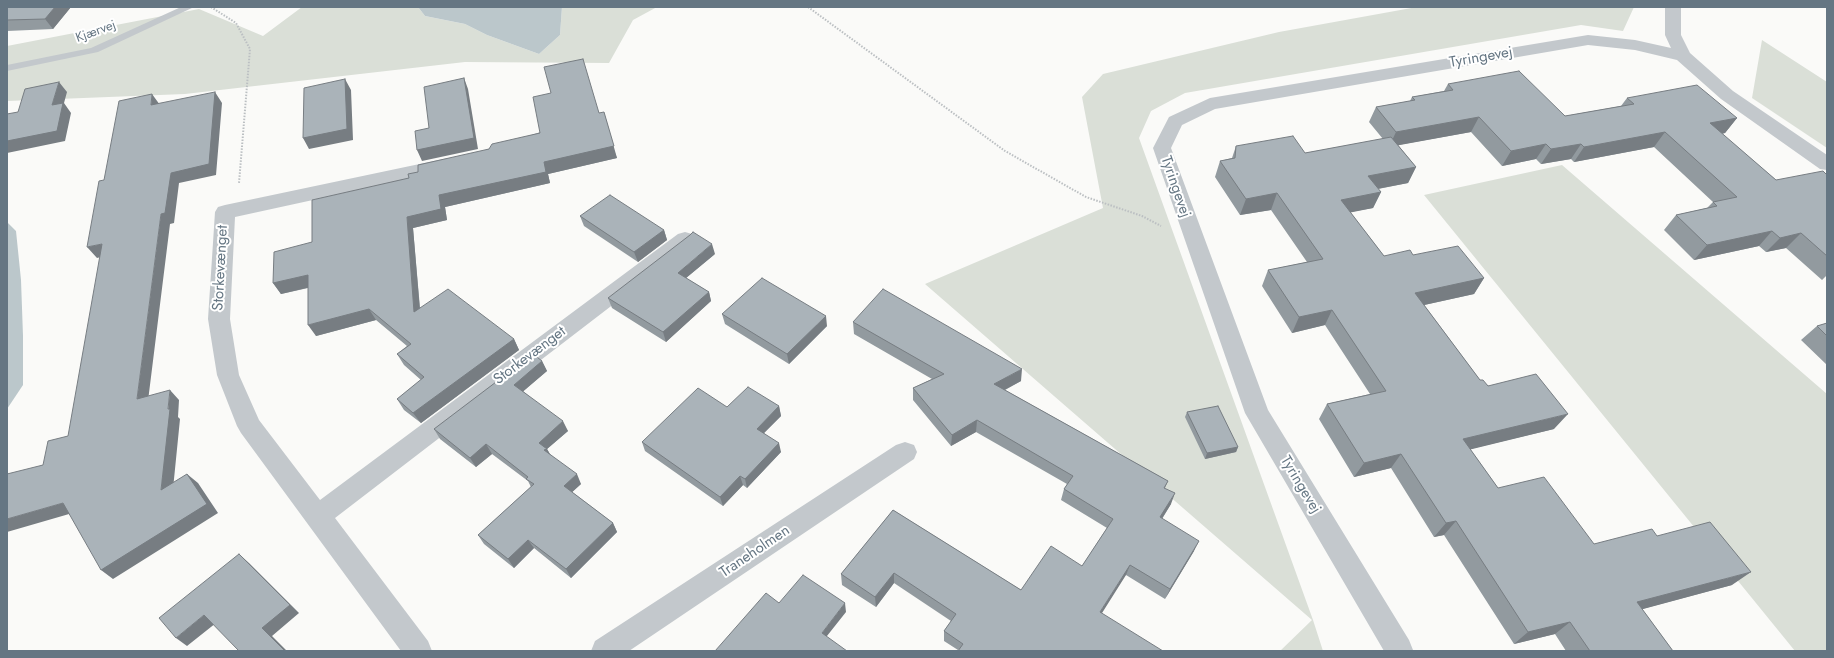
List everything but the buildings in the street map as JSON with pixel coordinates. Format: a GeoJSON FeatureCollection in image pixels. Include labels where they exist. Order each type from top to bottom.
{"type":"FeatureCollection","features":[{"type":"Feature","properties":{"kind":"street","name":"Tyringevej"},"geometry":{"type":"LineString","coordinates":[[1673,7],[1673,35],[1683,56],[1727,95],[1827,164]]}},
{"type":"Feature","properties":{"kind":"street","name":"Tyringevej"},"geometry":{"type":"LineString","coordinates":[[1399,650],[1257,413],[1162,148],[1175,121],[1210,104],[1588,40],[1635,45],[1683,56]]}},
{"type":"Feature","properties":{"kind":"street","name":"Storkevænget"},"geometry":{"type":"LineString","coordinates":[[418,651],[249,426],[228,375],[219,319],[224,212],[464,160]]}},
{"type":"Feature","properties":{"kind":"street","name":"Storkevænget"},"geometry":{"type":"LineString","coordinates":[[318,516],[685,239]]}},
{"type":"Feature","properties":{"kind":"street","name":"Traneholmen"},"geometry":{"type":"LineString","coordinates":[[605,651],[905,452]]}},
{"type":"Feature","properties":{"kind":"lane","name":"Kjærvej"},"geometry":{"type":"LineString","coordinates":[[7,68],[94,50],[190,7]]}},
{"type":"Feature","properties":{"kind":"path"},"geometry":{"type":"LineString","coordinates":[[211,7],[236,23],[250,50],[238,194],[224,212]]}},
{"type":"Feature","properties":{"kind":"path"},"geometry":{"type":"LineString","coordinates":[[808,7],[1005,151],[1086,198],[1142,216],[1196,246]]}},
{"type":"Feature","properties":{"kind":"shaded area"},"geometry":{"type":"Polygon","coordinates":[[[302,7],[418,7],[425,16],[465,24],[487,35],[539,54],[560,35],[562,7],[657,7],[633,20],[609,63],[465,62],[185,94],[7,101],[7,46],[199,9],[263,36],[302,7]]]}},
{"type":"Feature","properties":{"kind":"shaded area"},"geometry":{"type":"Polygon","coordinates":[[[418,7],[562,7],[560,35],[539,54],[487,35],[465,24],[425,16],[418,7]]]}},
{"type":"Feature","properties":{"kind":"shaded area"},"geometry":{"type":"Polygon","coordinates":[[[1417,7],[1634,7],[1623,31],[1581,25],[1185,93],[1151,111],[1139,138],[1313,620],[1323,651],[1280,651],[1312,620],[925,284],[1103,208],[1082,97],[1103,74],[1279,32],[1417,7]]]}},
{"type":"Feature","properties":{"kind":"shaded area"},"geometry":{"type":"Polygon","coordinates":[[[1762,40],[1827,82],[1827,148],[1752,98],[1762,40]]]}},
{"type":"Feature","properties":{"kind":"shaded area"},"geometry":{"type":"Polygon","coordinates":[[[1562,165],[1827,394],[1827,651],[1795,651],[1424,195],[1562,165]]]}},
{"type":"Feature","properties":{"kind":"shaded area"},"geometry":{"type":"Polygon","coordinates":[[[7,222],[16,231],[21,280],[23,385],[7,409],[7,222]]]}}]}
